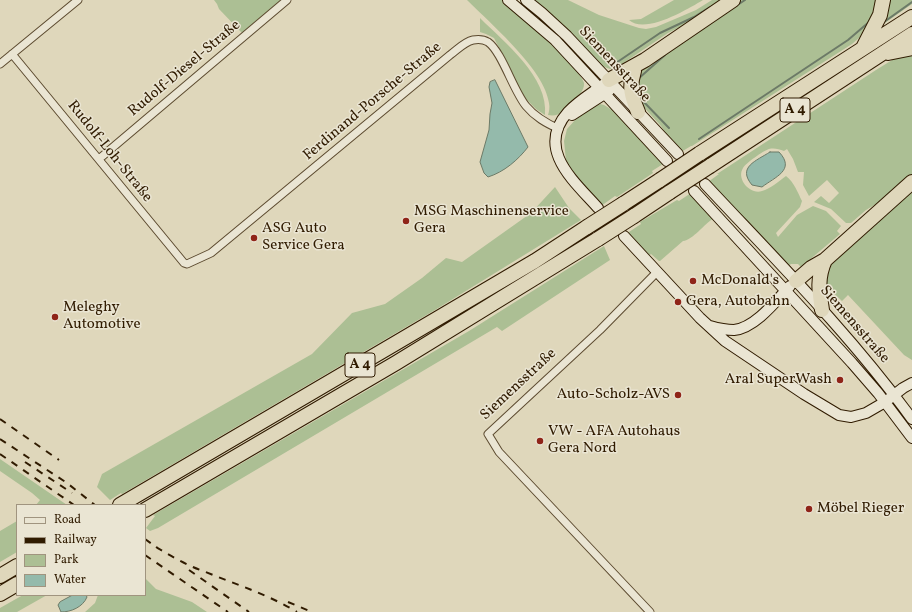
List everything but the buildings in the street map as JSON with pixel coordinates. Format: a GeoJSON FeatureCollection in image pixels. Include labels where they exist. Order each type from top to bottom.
{"type":"FeatureCollection","features":[{"type":"Feature","properties":{"kind":"highway"},"geometry":{"type":"LineString","coordinates":[[607,87],[733,0]]}},
{"type":"Feature","properties":{"kind":"highway"},"geometry":{"type":"LineString","coordinates":[[862,50],[880,15],[883,0]]}},
{"type":"Feature","properties":{"kind":"highway","name":"A 4"},"geometry":{"type":"LineString","coordinates":[[125,502],[403,340],[535,261],[912,17]]}},
{"type":"Feature","properties":{"kind":"highway","name":"A 4"},"geometry":{"type":"LineString","coordinates":[[146,509],[396,363],[598,239],[912,34]]}},
{"type":"Feature","properties":{"kind":"highway"},"geometry":{"type":"LineString","coordinates":[[880,55],[912,48]]}},
{"type":"Feature","properties":{"kind":"highway"},"geometry":{"type":"LineString","coordinates":[[607,87],[634,71],[645,60]]}},
{"type":"Feature","properties":{"kind":"highway"},"geometry":{"type":"LineString","coordinates":[[634,71],[630,89],[638,112]]}},
{"type":"Feature","properties":{"kind":"highway"},"geometry":{"type":"LineString","coordinates":[[799,284],[822,265],[912,182]]}},
{"type":"Feature","properties":{"kind":"highway"},"geometry":{"type":"LineString","coordinates":[[822,265],[819,285],[822,310]]}},
{"type":"Feature","properties":{"kind":"highway"},"geometry":{"type":"LineString","coordinates":[[0,576],[16,567]]}},
{"type":"Feature","properties":{"kind":"highway"},"geometry":{"type":"LineString","coordinates":[[0,594],[16,585]]}},
{"type":"Feature","properties":{"kind":"main road","name":"Siemensstraße"},"geometry":{"type":"LineString","coordinates":[[508,0],[607,87],[638,112],[678,154]]}},
{"type":"Feature","properties":{"kind":"main road","name":"Siemensstraße"},"geometry":{"type":"LineString","coordinates":[[526,0],[567,36],[667,161]]}},
{"type":"Feature","properties":{"kind":"main road","name":"Siemensstraße"},"geometry":{"type":"LineString","coordinates":[[598,208],[564,170],[556,152],[556,144],[562,121],[572,108],[607,87]]}},
{"type":"Feature","properties":{"kind":"main road","name":"Siemensstraße"},"geometry":{"type":"LineString","coordinates":[[705,184],[799,284],[867,360],[912,419]]}},
{"type":"Feature","properties":{"kind":"main road","name":"Siemensstraße"},"geometry":{"type":"LineString","coordinates":[[694,191],[842,352],[885,402],[912,438]]}},
{"type":"Feature","properties":{"kind":"main road"},"geometry":{"type":"LineString","coordinates":[[624,236],[700,318],[725,341],[789,384],[839,415],[851,417],[858,416],[885,402],[910,384]]}},
{"type":"Feature","properties":{"kind":"main road"},"geometry":{"type":"LineString","coordinates":[[710,326],[733,330],[743,327],[755,320],[786,291],[799,284]]}},
{"type":"Feature","properties":{"kind":"main road"},"geometry":{"type":"LineString","coordinates":[[733,330],[735,340],[740,351]]}},
{"type":"Feature","properties":{"kind":"main road"},"geometry":{"type":"LineString","coordinates":[[885,383],[910,384]]}},
{"type":"Feature","properties":{"kind":"street"},"geometry":{"type":"LineString","coordinates":[[0,64],[78,0]]}},
{"type":"Feature","properties":{"kind":"street","name":"Rudolf-Diesel-Straße"},"geometry":{"type":"LineString","coordinates":[[99,159],[288,0]]}},
{"type":"Feature","properties":{"kind":"street","name":"Ferdinand-Porsche-Straße"},"geometry":{"type":"LineString","coordinates":[[187,264],[212,253],[444,60],[468,42],[479,39],[489,42],[497,52],[526,107],[544,121],[559,129]]}},
{"type":"Feature","properties":{"kind":"street","name":"Rudolf-Loh-Straße"},"geometry":{"type":"LineString","coordinates":[[12,54],[184,263],[187,264]]}},
{"type":"Feature","properties":{"kind":"street","name":"Siemensstraße"},"geometry":{"type":"LineString","coordinates":[[650,612],[499,452],[488,434],[600,330],[657,272]]}},
{"type":"Feature","properties":{"kind":"green space"},"geometry":{"type":"Polygon","coordinates":[[[214,0],[281,0],[242,33],[219,9],[214,0]]]}},
{"type":"Feature","properties":{"kind":"green space"},"geometry":{"type":"Polygon","coordinates":[[[467,0],[502,0],[548,41],[572,66],[580,76],[584,86],[580,94],[564,111],[555,115],[548,115],[549,103],[545,90],[538,76],[516,48],[467,0]]]}},
{"type":"Feature","properties":{"kind":"green space"},"geometry":{"type":"Polygon","coordinates":[[[533,0],[568,0],[599,15],[646,29],[656,27],[696,10],[712,0],[726,0],[692,21],[668,33],[619,66],[610,69],[602,66],[533,0]]]}},
{"type":"Feature","properties":{"kind":"green space"},"geometry":{"type":"Polygon","coordinates":[[[674,0],[703,0],[677,14],[655,23],[636,24],[629,20],[641,19],[674,0]]]}},
{"type":"Feature","properties":{"kind":"green space"},"geometry":{"type":"Polygon","coordinates":[[[740,0],[880,0],[868,30],[852,44],[681,152],[671,142],[661,126],[640,103],[634,88],[640,72],[669,49],[740,0]]]}},
{"type":"Feature","properties":{"kind":"green space"},"geometry":{"type":"Polygon","coordinates":[[[886,0],[912,0],[912,4],[879,27],[886,0]]]}},
{"type":"Feature","properties":{"kind":"green space"},"geometry":{"type":"Polygon","coordinates":[[[480,18],[512,49],[533,74],[540,87],[544,101],[545,115],[536,109],[524,97],[494,38],[480,32],[480,18]]]}},
{"type":"Feature","properties":{"kind":"green space"},"geometry":{"type":"Polygon","coordinates":[[[912,51],[912,176],[888,197],[866,210],[851,223],[846,223],[831,209],[814,202],[821,196],[829,203],[839,193],[827,180],[809,196],[803,185],[804,172],[798,172],[787,149],[784,151],[769,149],[755,157],[743,168],[741,177],[745,185],[753,191],[757,192],[765,190],[786,176],[797,191],[802,201],[800,207],[776,233],[778,237],[797,215],[813,206],[826,211],[841,226],[837,231],[840,234],[801,267],[798,264],[791,264],[788,266],[708,182],[719,174],[717,174],[876,70],[897,57],[912,51]]]}},
{"type":"Feature","properties":{"kind":"green space"},"geometry":{"type":"Polygon","coordinates":[[[600,104],[614,111],[663,164],[652,171],[653,173],[601,206],[574,177],[566,161],[564,141],[567,129],[576,119],[589,109],[600,104]]]}},
{"type":"Feature","properties":{"kind":"green space"},"geometry":{"type":"Polygon","coordinates":[[[555,187],[569,208],[581,220],[435,310],[122,494],[121,493],[110,500],[97,487],[102,474],[312,354],[352,313],[385,304],[422,278],[446,258],[462,262],[531,213],[555,187]]]}},
{"type":"Feature","properties":{"kind":"green space"},"geometry":{"type":"Polygon","coordinates":[[[912,187],[912,360],[904,355],[848,295],[842,301],[824,284],[827,266],[912,187]]]}},
{"type":"Feature","properties":{"kind":"green space"},"geometry":{"type":"Polygon","coordinates":[[[691,193],[714,218],[695,235],[683,241],[660,261],[651,254],[647,257],[626,234],[641,224],[640,222],[691,193]]]}},
{"type":"Feature","properties":{"kind":"green space"},"geometry":{"type":"Polygon","coordinates":[[[604,246],[610,260],[502,331],[497,327],[158,528],[150,531],[146,528],[155,516],[153,515],[469,331],[604,246]]]}},
{"type":"Feature","properties":{"kind":"green space"},"geometry":{"type":"Polygon","coordinates":[[[0,459],[66,504],[37,504],[40,500],[0,471],[0,459]]]}},
{"type":"Feature","properties":{"kind":"green space"},"geometry":{"type":"Polygon","coordinates":[[[16,522],[16,553],[0,562],[0,531],[16,522]]]}},
{"type":"Feature","properties":{"kind":"green space"},"geometry":{"type":"Polygon","coordinates":[[[146,579],[156,589],[192,602],[207,612],[85,612],[95,603],[98,596],[146,596],[146,579]]]}},
{"type":"Feature","properties":{"kind":"green space"},"geometry":{"type":"Polygon","coordinates":[[[21,596],[45,596],[17,612],[0,612],[0,608],[21,596]]]}},
{"type":"Feature","properties":{"kind":"water"},"geometry":{"type":"Polygon","coordinates":[[[495,80],[528,147],[510,165],[500,172],[488,177],[484,173],[480,162],[489,130],[492,103],[489,87],[490,82],[495,80]]]}},
{"type":"Feature","properties":{"kind":"water"},"geometry":{"type":"Polygon","coordinates":[[[770,152],[779,152],[784,158],[785,168],[778,176],[762,187],[752,185],[748,179],[747,169],[754,162],[770,152]]]}},
{"type":"Feature","properties":{"kind":"water"},"geometry":{"type":"Polygon","coordinates":[[[71,596],[87,597],[83,604],[69,611],[61,612],[58,605],[60,602],[71,596]]]}},
{"type":"Feature","properties":{"kind":"waterway"},"geometry":{"type":"LineString","coordinates":[[736,6],[745,0]]}},
{"type":"Feature","properties":{"kind":"waterway"},"geometry":{"type":"LineString","coordinates":[[884,22],[912,2]]}},
{"type":"Feature","properties":{"kind":"waterway"},"geometry":{"type":"LineString","coordinates":[[613,65],[660,33],[694,17],[710,7]]}},
{"type":"Feature","properties":{"kind":"waterway"},"geometry":{"type":"LineString","coordinates":[[699,139],[848,40],[869,22]]}},
{"type":"Feature","properties":{"kind":"waterway"},"geometry":{"type":"LineString","coordinates":[[638,79],[665,55]]}},
{"type":"Feature","properties":{"kind":"waterway"},"geometry":{"type":"LineString","coordinates":[[640,98],[669,128]]}},
{"type":"Feature","properties":{"kind":"railway"},"geometry":{"type":"LineString","coordinates":[[0,419],[59,460]]}},
{"type":"Feature","properties":{"kind":"railway"},"geometry":{"type":"LineString","coordinates":[[0,439],[67,483],[94,504]]}},
{"type":"Feature","properties":{"kind":"railway"},"geometry":{"type":"LineString","coordinates":[[0,454],[73,504]]}},
{"type":"Feature","properties":{"kind":"railway"},"geometry":{"type":"LineString","coordinates":[[25,462],[72,493]]}},
{"type":"Feature","properties":{"kind":"railway"},"geometry":{"type":"LineString","coordinates":[[146,540],[159,549]]}},
{"type":"Feature","properties":{"kind":"railway"},"geometry":{"type":"LineString","coordinates":[[156,547],[191,566],[263,595],[297,612]]}},
{"type":"Feature","properties":{"kind":"railway"},"geometry":{"type":"LineString","coordinates":[[146,556],[228,612]]}},
{"type":"Feature","properties":{"kind":"railway"},"geometry":{"type":"LineString","coordinates":[[189,570],[249,612]]}},
{"type":"Feature","properties":{"kind":"railway"},"geometry":{"type":"LineString","coordinates":[[288,602],[312,612]]}},
{"type":"Feature","properties":{"kind":"place","name":"MSG Maschinenservice Gera"},"geometry":{"type":"Point","coordinates":[406,221]}},
{"type":"Feature","properties":{"kind":"place","name":"ASG Auto Service Gera"},"geometry":{"type":"Point","coordinates":[254,238]}},
{"type":"Feature","properties":{"kind":"place","name":"McDonald's"},"geometry":{"type":"Point","coordinates":[693,281]}},
{"type":"Feature","properties":{"kind":"place","name":"Gera, Autobahn"},"geometry":{"type":"Point","coordinates":[678,302]}},
{"type":"Feature","properties":{"kind":"place","name":"Meleghy Automotive"},"geometry":{"type":"Point","coordinates":[55,317]}},
{"type":"Feature","properties":{"kind":"place","name":"Aral SuperWash"},"geometry":{"type":"Point","coordinates":[840,380]}},
{"type":"Feature","properties":{"kind":"place","name":"Auto-Scholz-AVS"},"geometry":{"type":"Point","coordinates":[678,395]}},
{"type":"Feature","properties":{"kind":"place","name":"VW - AFA Autohaus Gera Nord"},"geometry":{"type":"Point","coordinates":[540,441]}},
{"type":"Feature","properties":{"kind":"place","name":"Möbel Rieger"},"geometry":{"type":"Point","coordinates":[809,509]}}]}
